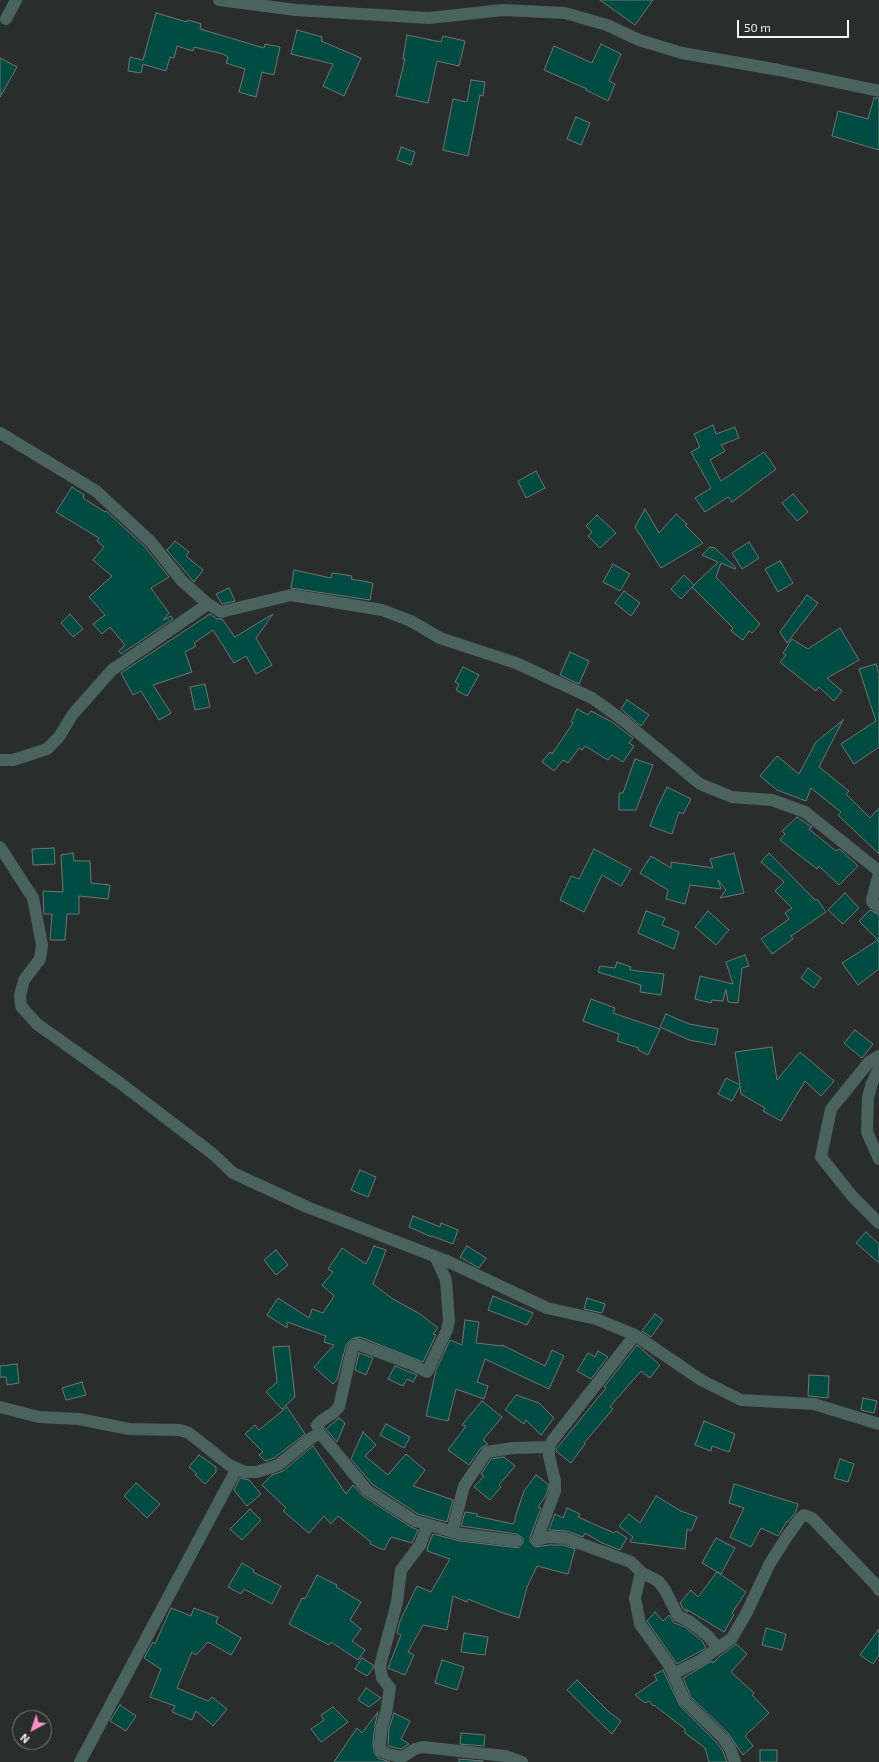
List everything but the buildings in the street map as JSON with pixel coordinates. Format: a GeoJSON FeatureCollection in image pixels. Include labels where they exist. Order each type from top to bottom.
{"type":"FeatureCollection","features":[{"type":"Feature","properties":{"kind":"street"},"geometry":{"type":"LineString","coordinates":[[6,19],[16,0]]}},
{"type":"Feature","properties":{"kind":"street"},"geometry":{"type":"LineString","coordinates":[[219,0],[296,10],[429,18],[502,10],[565,13],[607,25],[639,40],[682,53],[779,70],[879,91]]}},
{"type":"Feature","properties":{"kind":"street"},"geometry":{"type":"LineString","coordinates":[[246,4],[260,4],[273,0]]}},
{"type":"Feature","properties":{"kind":"street"},"geometry":{"type":"LineString","coordinates":[[0,433],[96,491],[151,542],[182,581],[208,604],[221,612],[291,595],[382,610],[411,621],[440,638],[516,663],[592,698],[624,721],[700,784],[732,797],[772,800],[805,812],[879,873],[872,899],[872,902],[879,908]]}},
{"type":"Feature","properties":{"kind":"street"},"geometry":{"type":"LineString","coordinates":[[0,760],[13,760],[47,749],[59,737],[73,714],[112,670],[208,604]]}},
{"type":"Feature","properties":{"kind":"street"},"geometry":{"type":"LineString","coordinates":[[0,847],[32,898],[42,945],[40,959],[24,980],[20,995],[21,1006],[37,1024],[126,1088],[213,1154],[233,1173],[307,1207],[435,1256],[547,1308],[596,1319],[635,1335],[701,1380],[741,1400],[814,1404],[879,1424]]}},
{"type":"Feature","properties":{"kind":"street"},"geometry":{"type":"LineString","coordinates":[[879,1056],[869,1062],[831,1109],[821,1157],[852,1196],[879,1223]]}},
{"type":"Feature","properties":{"kind":"street"},"geometry":{"type":"LineString","coordinates":[[879,1068],[872,1083],[868,1097],[867,1132],[879,1159]]}},
{"type":"Feature","properties":{"kind":"street"},"geometry":{"type":"LineString","coordinates":[[435,1256],[446,1280],[449,1320],[447,1330],[427,1372],[409,1363],[357,1344],[353,1347],[350,1354],[339,1407],[317,1425],[320,1433],[367,1490],[415,1521],[452,1532],[516,1541]]}},
{"type":"Feature","properties":{"kind":"street"},"geometry":{"type":"LineString","coordinates":[[635,1335],[552,1441],[549,1447],[549,1456],[555,1481],[555,1491],[537,1540],[552,1537],[565,1538],[631,1562],[642,1572],[658,1581],[666,1590],[678,1616],[689,1621],[708,1636],[718,1648]]}},
{"type":"Feature","properties":{"kind":"street"},"geometry":{"type":"LineString","coordinates":[[0,1408],[39,1417],[79,1418],[129,1429],[180,1430],[189,1433],[236,1470],[245,1472],[257,1472],[278,1465],[310,1439],[320,1433]]}},
{"type":"Feature","properties":{"kind":"street"},"geometry":{"type":"LineString","coordinates":[[452,1532],[464,1486],[487,1452],[513,1448],[549,1447]]}},
{"type":"Feature","properties":{"kind":"street"},"geometry":{"type":"LineString","coordinates":[[80,1762],[236,1470]]}},
{"type":"Feature","properties":{"kind":"street"},"geometry":{"type":"LineString","coordinates":[[674,1674],[701,1660],[732,1638],[747,1612],[770,1563],[789,1533],[804,1515],[812,1518],[879,1590]]}},
{"type":"Feature","properties":{"kind":"street"},"geometry":{"type":"LineString","coordinates":[[428,1525],[420,1545],[401,1570],[397,1602],[380,1666],[382,1678],[390,1688],[386,1713],[382,1726],[380,1743],[381,1751],[402,1757],[415,1749],[423,1747],[505,1756],[522,1762]]}},
{"type":"Feature","properties":{"kind":"street"},"geometry":{"type":"LineString","coordinates":[[642,1572],[635,1598],[640,1624],[670,1665],[685,1701],[723,1738],[730,1748],[735,1762]]}}]}
